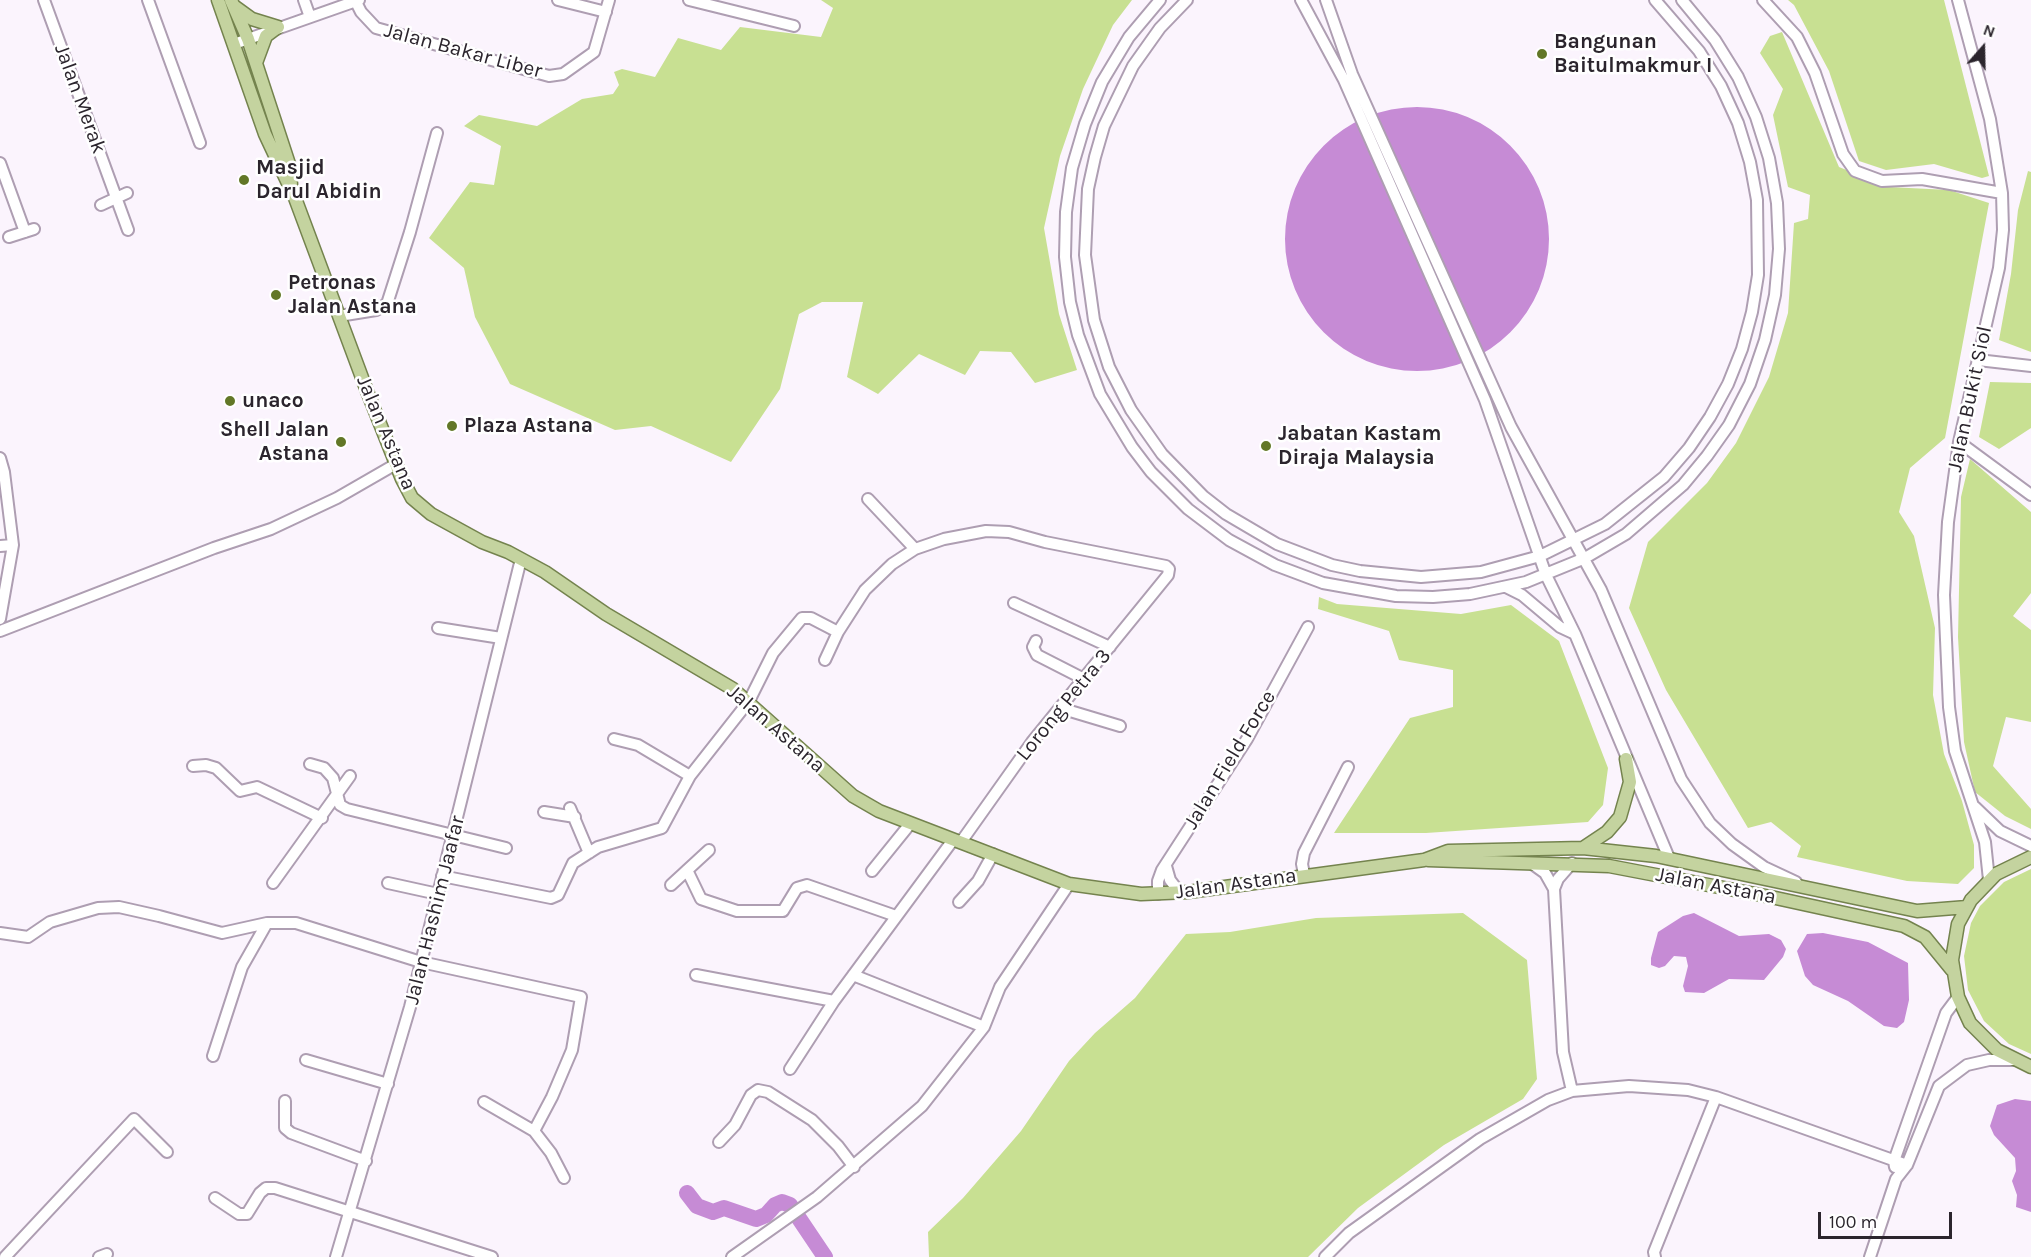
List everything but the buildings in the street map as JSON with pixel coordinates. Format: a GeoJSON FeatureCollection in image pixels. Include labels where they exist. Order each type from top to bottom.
{"type":"FeatureCollection","features":[{"type":"Feature","properties":{"kind":"main road","name":"Jalan Astana"},"geometry":{"type":"LineString","coordinates":[[218,0],[265,134],[291,189],[396,464],[412,498],[421,507],[553,580],[606,614],[717,678],[749,701],[853,796],[910,824],[1069,884],[1158,894],[1424,860],[1572,863],[1637,870],[1904,926],[1925,937],[1952,970]]}},
{"type":"Feature","properties":{"kind":"main road","name":"Jalan Astana"},"geometry":{"type":"LineString","coordinates":[[232,3],[248,39],[290,167],[291,189]]}},
{"type":"Feature","properties":{"kind":"main road"},"geometry":{"type":"LineString","coordinates":[[232,3],[252,19],[278,27]]}},
{"type":"Feature","properties":{"kind":"main road"},"geometry":{"type":"LineString","coordinates":[[256,63],[266,36],[278,27]]}},
{"type":"Feature","properties":{"kind":"main road"},"geometry":{"type":"LineString","coordinates":[[1583,848],[1607,832],[1620,818],[1630,782],[1626,759]]}},
{"type":"Feature","properties":{"kind":"main road","name":"Jalan Astana"},"geometry":{"type":"LineString","coordinates":[[1424,860],[1449,851],[1583,848],[1669,858],[1917,911],[1967,907]]}},
{"type":"Feature","properties":{"kind":"main road"},"geometry":{"type":"LineString","coordinates":[[2031,857],[2012,865],[1989,880],[1967,907],[1955,933],[1952,970],[1958,997],[1976,1030],[1990,1044],[2014,1060],[2031,1067]]}},
{"type":"Feature","properties":{"kind":"main road"},"geometry":{"type":"LineString","coordinates":[[1669,858],[1672,866],[1688,876],[1754,890],[1771,897]]}},
{"type":"Feature","properties":{"kind":"street","name":"Jalan Merak"},"geometry":{"type":"LineString","coordinates":[[44,0],[128,230]]}},
{"type":"Feature","properties":{"kind":"street"},"geometry":{"type":"LineString","coordinates":[[148,0],[200,143]]}},
{"type":"Feature","properties":{"kind":"street"},"geometry":{"type":"LineString","coordinates":[[304,0],[310,16]]}},
{"type":"Feature","properties":{"kind":"street"},"geometry":{"type":"LineString","coordinates":[[558,0],[606,12]]}},
{"type":"Feature","properties":{"kind":"street","name":"Jalan Bakar Liber"},"geometry":{"type":"LineString","coordinates":[[357,1],[361,12],[376,27],[549,76],[569,71],[594,52],[609,0]]}},
{"type":"Feature","properties":{"kind":"street"},"geometry":{"type":"LineString","coordinates":[[689,0],[794,26]]}},
{"type":"Feature","properties":{"kind":"street"},"geometry":{"type":"LineString","coordinates":[[1160,0],[1129,37],[1102,82],[1084,124],[1072,168],[1066,212],[1065,257],[1078,335],[1100,394],[1114,421],[1151,472],[1188,509],[1229,540],[1275,565],[1323,583],[1396,596],[1433,597],[1506,587],[1546,575],[1585,558],[1626,534],[1656,511],[1707,456],[1729,425],[1750,384],[1765,340],[1775,295],[1777,203],[1769,158],[1756,117],[1738,77],[1715,40],[1682,0]]}},
{"type":"Feature","properties":{"kind":"street"},"geometry":{"type":"LineString","coordinates":[[1187,0],[1160,28],[1133,66],[1117,95],[1101,136],[1088,189],[1084,255],[1088,288],[1101,344],[1131,410],[1162,454],[1203,496],[1251,530],[1304,555],[1360,571],[1421,577],[1481,572],[1540,556],[1605,524],[1643,496],[1689,448],[1710,417],[1728,384],[1742,349],[1758,275],[1757,200],[1750,162],[1721,86],[1699,51],[1655,0]]}},
{"type":"Feature","properties":{"kind":"street"},"geometry":{"type":"LineString","coordinates":[[1300,0],[1348,77],[1511,427],[1585,558],[1681,779],[1693,800],[1710,823],[1747,856],[1764,867],[1810,888]]}},
{"type":"Feature","properties":{"kind":"street"},"geometry":{"type":"LineString","coordinates":[[1326,0],[1348,77],[1485,400],[1546,575],[1575,634],[1669,858]]}},
{"type":"Feature","properties":{"kind":"street"},"geometry":{"type":"LineString","coordinates":[[1763,0],[1797,37],[1815,73],[1844,154],[1855,171],[1882,181],[1922,179],[2002,193]]}},
{"type":"Feature","properties":{"kind":"street","name":"Jalan Bukit Siol"},"geometry":{"type":"LineString","coordinates":[[1958,0],[1990,119],[2002,193],[2003,230],[1999,268],[1959,442],[1948,522],[1944,595],[1952,729],[1958,762],[1984,842],[1989,880]]}},
{"type":"Feature","properties":{"kind":"street"},"geometry":{"type":"LineString","coordinates":[[234,44],[357,1]]}},
{"type":"Feature","properties":{"kind":"street"},"geometry":{"type":"LineString","coordinates":[[339,316],[376,309],[387,304],[410,232],[436,133]]}},
{"type":"Feature","properties":{"kind":"street"},"geometry":{"type":"LineString","coordinates":[[0,163],[29,231],[9,237]]}},
{"type":"Feature","properties":{"kind":"street"},"geometry":{"type":"LineString","coordinates":[[101,205],[127,193]]}},
{"type":"Feature","properties":{"kind":"street"},"geometry":{"type":"LineString","coordinates":[[1978,360],[2031,366]]}},
{"type":"Feature","properties":{"kind":"street"},"geometry":{"type":"LineString","coordinates":[[1959,442],[2031,495]]}},
{"type":"Feature","properties":{"kind":"street"},"geometry":{"type":"LineString","coordinates":[[0,458],[13,545],[3,586],[0,619]]}},
{"type":"Feature","properties":{"kind":"street"},"geometry":{"type":"LineString","coordinates":[[0,631],[214,548],[271,529],[337,498],[396,464]]}},
{"type":"Feature","properties":{"kind":"street"},"geometry":{"type":"LineString","coordinates":[[825,660],[838,632],[865,590],[892,564],[915,549],[868,499]]}},
{"type":"Feature","properties":{"kind":"street","name":"Lorong Petra 3"},"geometry":{"type":"LineString","coordinates":[[790,1069],[834,1001],[896,916],[957,841],[1032,742],[1168,575],[1169,569],[1166,566],[1045,542],[1009,532],[986,531],[944,539],[915,549]]}},
{"type":"Feature","properties":{"kind":"street"},"geometry":{"type":"LineString","coordinates":[[0,546],[13,545]]}},
{"type":"Feature","properties":{"kind":"street","name":"Jalan Hashim Jaafar"},"geometry":{"type":"LineString","coordinates":[[336,1257],[366,1161],[421,962],[520,562]]}},
{"type":"Feature","properties":{"kind":"street"},"geometry":{"type":"LineString","coordinates":[[1506,587],[1522,595],[1560,627],[1575,634]]}},
{"type":"Feature","properties":{"kind":"street"},"geometry":{"type":"LineString","coordinates":[[1014,603],[1110,646]]}},
{"type":"Feature","properties":{"kind":"street"},"geometry":{"type":"LineString","coordinates":[[442,876],[550,898],[558,895],[573,864],[598,847],[662,828],[690,776],[749,701],[773,653],[802,618],[811,618],[838,632]]}},
{"type":"Feature","properties":{"kind":"street","name":"Jalan Field Force"},"geometry":{"type":"LineString","coordinates":[[1158,894],[1158,881],[1166,866],[1247,739],[1308,627]]}},
{"type":"Feature","properties":{"kind":"street"},"geometry":{"type":"LineString","coordinates":[[438,628],[501,638]]}},
{"type":"Feature","properties":{"kind":"street"},"geometry":{"type":"LineString","coordinates":[[1036,641],[1033,647],[1037,655],[1084,679]]}},
{"type":"Feature","properties":{"kind":"street"},"geometry":{"type":"LineString","coordinates":[[1060,708],[1120,726]]}},
{"type":"Feature","properties":{"kind":"street"},"geometry":{"type":"LineString","coordinates":[[614,739],[638,745],[690,776]]}},
{"type":"Feature","properties":{"kind":"street"},"geometry":{"type":"LineString","coordinates":[[310,764],[324,768],[333,778],[340,805],[347,809],[506,848]]}},
{"type":"Feature","properties":{"kind":"street"},"geometry":{"type":"LineString","coordinates":[[193,766],[206,765],[216,768],[240,791],[257,787],[322,818]]}},
{"type":"Feature","properties":{"kind":"street"},"geometry":{"type":"LineString","coordinates":[[1304,874],[1302,864],[1304,853],[1348,767]]}},
{"type":"Feature","properties":{"kind":"street"},"geometry":{"type":"LineString","coordinates":[[273,883],[322,818],[350,776]]}},
{"type":"Feature","properties":{"kind":"street"},"geometry":{"type":"LineString","coordinates":[[1971,802],[2000,831],[2031,846]]}},
{"type":"Feature","properties":{"kind":"street"},"geometry":{"type":"LineString","coordinates":[[544,812],[572,813],[589,853]]}},
{"type":"Feature","properties":{"kind":"street"},"geometry":{"type":"LineString","coordinates":[[872,871],[910,824]]}},
{"type":"Feature","properties":{"kind":"street"},"geometry":{"type":"LineString","coordinates":[[671,885],[709,850]]}},
{"type":"Feature","properties":{"kind":"street"},"geometry":{"type":"LineString","coordinates":[[959,902],[978,881],[993,854]]}},
{"type":"Feature","properties":{"kind":"street"},"geometry":{"type":"LineString","coordinates":[[1530,862],[1545,873],[1554,889]]}},
{"type":"Feature","properties":{"kind":"street"},"geometry":{"type":"LineString","coordinates":[[1572,863],[1558,879],[1554,889],[1563,1052],[1572,1091]]}},
{"type":"Feature","properties":{"kind":"street"},"geometry":{"type":"LineString","coordinates":[[1166,866],[1170,880],[1180,893]]}},
{"type":"Feature","properties":{"kind":"street"},"geometry":{"type":"LineString","coordinates":[[687,870],[701,899],[726,908],[747,912],[783,911],[797,888],[807,885],[896,916]]}},
{"type":"Feature","properties":{"kind":"street"},"geometry":{"type":"LineString","coordinates":[[387,883],[438,894]]}},
{"type":"Feature","properties":{"kind":"street"},"geometry":{"type":"LineString","coordinates":[[732,1257],[803,1207],[854,1167],[922,1106],[984,1027],[1000,987],[1069,884]]}},
{"type":"Feature","properties":{"kind":"street"},"geometry":{"type":"LineString","coordinates":[[0,933],[28,937],[50,922],[98,908],[119,907],[222,933],[267,923],[296,923],[421,962],[581,997],[572,1050],[552,1098],[534,1131]]}},
{"type":"Feature","properties":{"kind":"street"},"geometry":{"type":"LineString","coordinates":[[213,1056],[242,967],[267,923]]}},
{"type":"Feature","properties":{"kind":"street"},"geometry":{"type":"LineString","coordinates":[[696,975],[834,1001]]}},
{"type":"Feature","properties":{"kind":"street"},"geometry":{"type":"LineString","coordinates":[[853,975],[984,1027]]}},
{"type":"Feature","properties":{"kind":"street"},"geometry":{"type":"LineString","coordinates":[[1896,1179],[1894,1161],[1946,1013],[1958,997]]}},
{"type":"Feature","properties":{"kind":"street"},"geometry":{"type":"LineString","coordinates":[[306,1060],[388,1084]]}},
{"type":"Feature","properties":{"kind":"street"},"geometry":{"type":"LineString","coordinates":[[1870,1257],[1896,1179],[1907,1165],[1939,1086],[1967,1065],[1989,1060],[2014,1060]]}},
{"type":"Feature","properties":{"kind":"street"},"geometry":{"type":"LineString","coordinates":[[1325,1257],[1349,1233],[1480,1138],[1548,1100],[1572,1091],[1656,1086],[1716,1097],[1907,1165]]}},
{"type":"Feature","properties":{"kind":"street"},"geometry":{"type":"LineString","coordinates":[[719,1142],[735,1125],[751,1095],[758,1090],[768,1092],[812,1120],[838,1146],[854,1167]]}},
{"type":"Feature","properties":{"kind":"street"},"geometry":{"type":"LineString","coordinates":[[1654,1257],[1654,1252],[1716,1097]]}},
{"type":"Feature","properties":{"kind":"street"},"geometry":{"type":"LineString","coordinates":[[285,1101],[285,1128],[291,1133],[366,1161]]}},
{"type":"Feature","properties":{"kind":"street"},"geometry":{"type":"LineString","coordinates":[[484,1102],[534,1131],[551,1153],[564,1178]]}},
{"type":"Feature","properties":{"kind":"street"},"geometry":{"type":"LineString","coordinates":[[5,1257],[134,1119],[167,1152]]}},
{"type":"Feature","properties":{"kind":"street"},"geometry":{"type":"LineString","coordinates":[[215,1198],[239,1214],[247,1214],[266,1188],[275,1188],[492,1257]]}},
{"type":"Feature","properties":{"kind":"green space"},"geometry":{"type":"Polygon","coordinates":[[[821,0],[1132,0],[1113,25],[1083,89],[1060,156],[1044,228],[1059,314],[1077,370],[1035,383],[1011,352],[980,351],[965,375],[919,354],[878,394],[847,377],[863,302],[822,302],[799,314],[780,389],[731,462],[651,426],[615,430],[510,384],[475,317],[464,268],[429,238],[470,182],[494,185],[501,146],[464,126],[479,115],[537,126],[582,99],[613,94],[619,85],[614,72],[622,69],[655,77],[678,38],[721,50],[740,27],[821,37],[833,8],[821,0]]]}},
{"type":"Feature","properties":{"kind":"green space"},"geometry":{"type":"Polygon","coordinates":[[[1788,0],[1944,0],[1989,176],[1982,178],[1934,164],[1886,170],[1859,161],[1829,71],[1794,5],[1788,0]]]}},
{"type":"Feature","properties":{"kind":"green space"},"geometry":{"type":"Polygon","coordinates":[[[1782,32],[1839,167],[1889,187],[1949,190],[1989,203],[1945,438],[1910,468],[1899,512],[1914,536],[1935,628],[1933,695],[1944,754],[1962,801],[1974,845],[1974,868],[1958,884],[1907,881],[1797,857],[1801,846],[1771,822],[1748,828],[1666,690],[1629,608],[1648,542],[1707,483],[1736,443],[1769,377],[1788,313],[1794,223],[1808,219],[1810,195],[1788,187],[1773,115],[1783,89],[1760,53],[1770,36],[1782,32]]]}},
{"type":"Feature","properties":{"kind":"green space"},"geometry":{"type":"Polygon","coordinates":[[[2028,171],[2031,172],[2031,352],[1999,340],[2011,274],[2018,210],[2028,171]]]}},
{"type":"Feature","properties":{"kind":"green space"},"geometry":{"type":"Polygon","coordinates":[[[1990,382],[2031,383],[2031,428],[1999,449],[1979,437],[1990,382]]]}},
{"type":"Feature","properties":{"kind":"green space"},"geometry":{"type":"Polygon","coordinates":[[[1970,459],[2031,512],[2031,593],[2013,616],[2031,630],[2031,722],[2006,717],[1993,766],[2031,809],[2031,829],[2005,816],[1975,792],[1964,742],[1958,637],[1961,497],[1970,459]]]}},
{"type":"Feature","properties":{"kind":"green space"},"geometry":{"type":"Polygon","coordinates":[[[1319,597],[1337,604],[1461,614],[1511,605],[1559,641],[1608,768],[1603,805],[1588,822],[1426,833],[1334,833],[1410,718],[1453,707],[1453,670],[1399,660],[1389,631],[1318,609],[1319,597]]]}},
{"type":"Feature","properties":{"kind":"green space"},"geometry":{"type":"Polygon","coordinates":[[[2031,869],[2031,1054],[2009,1044],[1984,1021],[1968,990],[1964,956],[1971,923],[1980,906],[2004,882],[2031,869]]]}},
{"type":"Feature","properties":{"kind":"green space"},"geometry":{"type":"Polygon","coordinates":[[[1463,913],[1527,960],[1537,1079],[1523,1099],[1444,1145],[1358,1208],[1308,1257],[929,1257],[928,1232],[963,1198],[1021,1131],[1069,1061],[1095,1033],[1135,998],[1186,934],[1230,932],[1316,918],[1463,913]]]}},
{"type":"Feature","properties":{"kind":"shaded area"},"geometry":{"type":"Polygon","coordinates":[[[1417,107],[1443,110],[1468,117],[1501,137],[1519,155],[1539,188],[1546,213],[1549,239],[1546,265],[1539,290],[1519,323],[1501,341],[1468,361],[1443,368],[1417,371],[1391,368],[1366,361],[1333,341],[1315,323],[1295,290],[1288,265],[1285,239],[1288,213],[1295,188],[1315,155],[1333,137],[1366,117],[1391,110],[1417,107]]]}},
{"type":"Feature","properties":{"kind":"shaded area"},"geometry":{"type":"Polygon","coordinates":[[[1694,913],[1739,936],[1769,934],[1781,940],[1786,949],[1783,957],[1764,980],[1729,979],[1704,993],[1685,992],[1683,986],[1688,966],[1686,957],[1674,956],[1665,966],[1659,968],[1651,965],[1651,958],[1658,932],[1683,916],[1694,913]]]}},
{"type":"Feature","properties":{"kind":"shaded area"},"geometry":{"type":"Polygon","coordinates":[[[1823,933],[1868,942],[1908,963],[1909,1000],[1904,1022],[1897,1028],[1884,1026],[1848,1001],[1813,985],[1805,976],[1797,951],[1807,934],[1823,933]]]}},
{"type":"Feature","properties":{"kind":"shaded area"},"geometry":{"type":"Polygon","coordinates":[[[2015,1099],[2031,1101],[2031,1212],[2016,1207],[2017,1195],[2012,1181],[2016,1171],[2015,1158],[1994,1135],[1990,1126],[1997,1105],[2015,1099]]]}},
{"type":"Feature","properties":{"kind":"waterway"},"geometry":{"type":"LineString","coordinates":[[687,1193],[697,1206],[713,1212],[724,1208],[756,1219],[766,1215],[775,1205],[782,1202],[790,1205],[825,1257]]}},
{"type":"Feature","properties":{"kind":"place","name":"Bangunan Baitulmakmur I"},"geometry":{"type":"Point","coordinates":[1542,54]}},
{"type":"Feature","properties":{"kind":"place","name":"Masjid Darul Abidin"},"geometry":{"type":"Point","coordinates":[244,180]}},
{"type":"Feature","properties":{"kind":"place","name":"Petronas Jalan Astana"},"geometry":{"type":"Point","coordinates":[276,295]}},
{"type":"Feature","properties":{"kind":"place","name":"unaco"},"geometry":{"type":"Point","coordinates":[230,401]}},
{"type":"Feature","properties":{"kind":"place","name":"Plaza Astana"},"geometry":{"type":"Point","coordinates":[452,426]}},
{"type":"Feature","properties":{"kind":"place","name":"Shell Jalan Astana"},"geometry":{"type":"Point","coordinates":[341,442]}},
{"type":"Feature","properties":{"kind":"place","name":"Jabatan Kastam Diraja Malaysia"},"geometry":{"type":"Point","coordinates":[1266,446]}}]}
